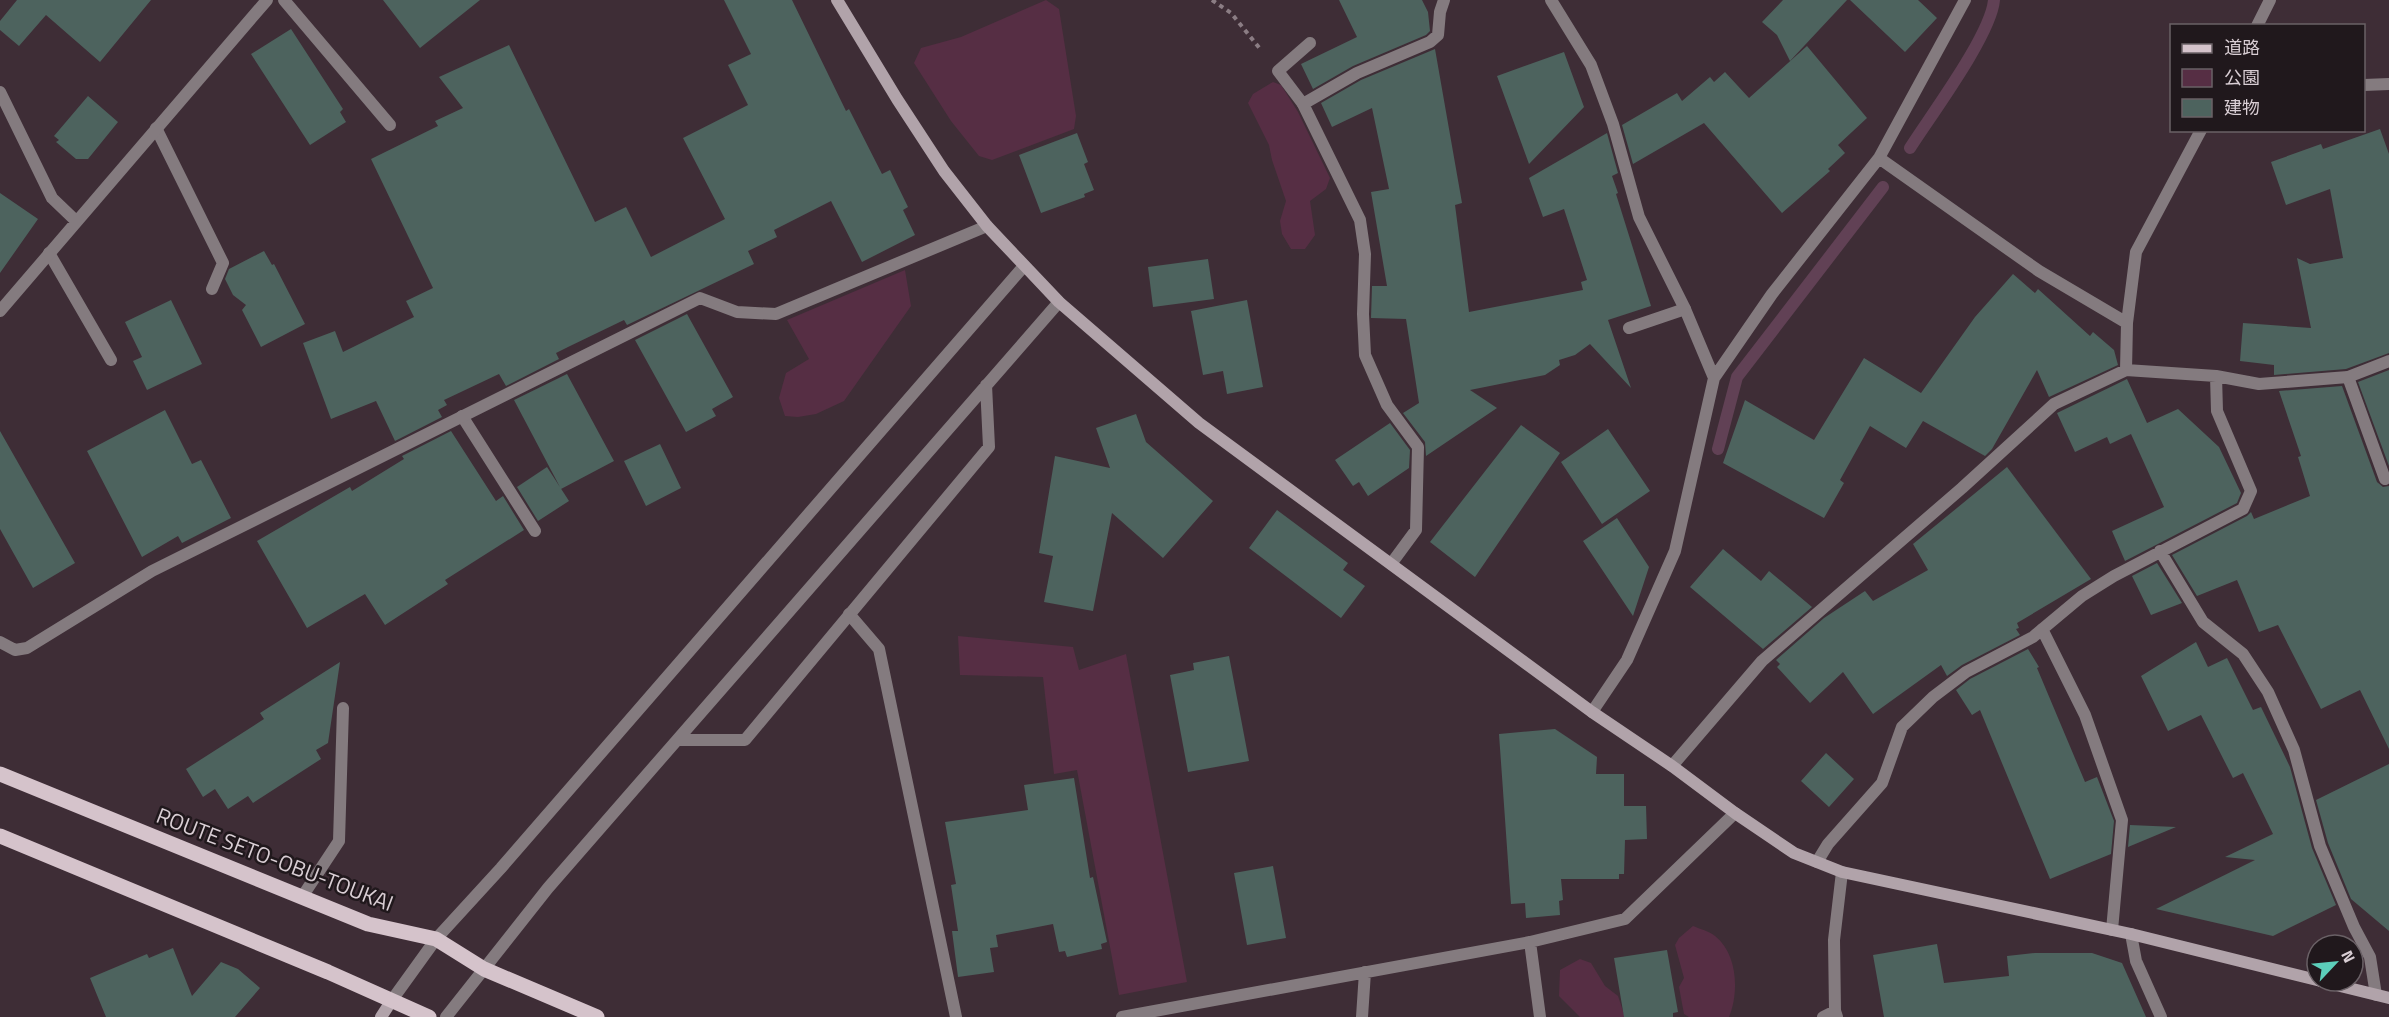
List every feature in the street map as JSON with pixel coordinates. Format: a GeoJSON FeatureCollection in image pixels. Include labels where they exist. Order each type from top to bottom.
{"type":"FeatureCollection","features":[{"type":"Feature","properties":{"kind":"main road","name":"ROUTE SETO-OBU-TOUKAI"},"geometry":{"type":"LineString","coordinates":[[0,774],[368,924],[436,939],[484,969],[597,1017]]}},
{"type":"Feature","properties":{"kind":"main road"},"geometry":{"type":"LineString","coordinates":[[0,836],[328,972],[429,1017]]}},
{"type":"Feature","properties":{"kind":"street"},"geometry":{"type":"LineString","coordinates":[[0,311],[267,0]]}},
{"type":"Feature","properties":{"kind":"street"},"geometry":{"type":"LineString","coordinates":[[284,0],[390,124]]}},
{"type":"Feature","properties":{"kind":"street"},"geometry":{"type":"LineString","coordinates":[[837,0],[944,171],[987,226],[1059,302],[1199,423],[1592,712],[1794,853],[1842,872],[2131,934],[2305,978]]}},
{"type":"Feature","properties":{"kind":"street"},"geometry":{"type":"LineString","coordinates":[[1303,104],[1357,74],[1430,42],[1438,35],[1440,12],[1444,0]]}},
{"type":"Feature","properties":{"kind":"street"},"geometry":{"type":"LineString","coordinates":[[1551,0],[1591,65],[1613,124],[1639,217],[1685,309],[1714,378]]}},
{"type":"Feature","properties":{"kind":"street"},"geometry":{"type":"LineString","coordinates":[[1592,712],[1627,660],[1675,551],[1714,378],[1772,294],[1879,159],[1965,0]]}},
{"type":"Feature","properties":{"kind":"street"},"geometry":{"type":"LineString","coordinates":[[2257,24],[2270,0]]}},
{"type":"Feature","properties":{"kind":"street"},"geometry":{"type":"LineString","coordinates":[[1310,43],[1278,71],[1303,104],[1360,220],[1365,254],[1363,314],[1365,355],[1387,405],[1418,447],[1416,530],[1391,564]]}},
{"type":"Feature","properties":{"kind":"street"},"geometry":{"type":"LineString","coordinates":[[2365,85],[2389,84]]}},
{"type":"Feature","properties":{"kind":"street"},"geometry":{"type":"LineString","coordinates":[[0,92],[52,198],[76,221]]}},
{"type":"Feature","properties":{"kind":"street"},"geometry":{"type":"LineString","coordinates":[[156,128],[224,263],[212,289]]}},
{"type":"Feature","properties":{"kind":"street"},"geometry":{"type":"LineString","coordinates":[[2126,370],[2127,323],[2136,252],[2200,132]]}},
{"type":"Feature","properties":{"kind":"street"},"geometry":{"type":"LineString","coordinates":[[1879,159],[2039,271],[2127,323]]}},
{"type":"Feature","properties":{"kind":"street"},"geometry":{"type":"LineString","coordinates":[[0,642],[15,650],[27,648],[152,571],[700,298],[737,312],[776,314],[987,226]]}},
{"type":"Feature","properties":{"kind":"street"},"geometry":{"type":"LineString","coordinates":[[49,253],[111,360]]}},
{"type":"Feature","properties":{"kind":"street"},"geometry":{"type":"LineString","coordinates":[[381,1017],[436,939],[501,868],[1024,266]]}},
{"type":"Feature","properties":{"kind":"street"},"geometry":{"type":"LineString","coordinates":[[446,1017],[549,888],[1059,302]]}},
{"type":"Feature","properties":{"kind":"street"},"geometry":{"type":"LineString","coordinates":[[1629,328],[1685,309]]}},
{"type":"Feature","properties":{"kind":"street"},"geometry":{"type":"LineString","coordinates":[[1672,766],[1762,661],[1962,488],[2054,404],[2126,370],[2216,376],[2259,384],[2348,377],[2389,361]]}},
{"type":"Feature","properties":{"kind":"street"},"geometry":{"type":"LineString","coordinates":[[1817,862],[1828,844],[1882,783],[1902,726],[1933,697],[1966,672],[2033,637],[2082,596],[2114,576],[2243,509],[2251,491],[2217,411],[2216,376]]}},
{"type":"Feature","properties":{"kind":"street"},"geometry":{"type":"LineString","coordinates":[[2348,377],[2385,479]]}},
{"type":"Feature","properties":{"kind":"street"},"geometry":{"type":"LineString","coordinates":[[678,740],[744,740],[989,447],[986,386]]}},
{"type":"Feature","properties":{"kind":"street"},"geometry":{"type":"LineString","coordinates":[[462,416],[535,531]]}},
{"type":"Feature","properties":{"kind":"street"},"geometry":{"type":"LineString","coordinates":[[2160,551],[2203,622],[2243,654],[2268,692],[2294,750],[2320,846],[2354,927],[2370,957],[2376,995]]}},
{"type":"Feature","properties":{"kind":"street"},"geometry":{"type":"LineString","coordinates":[[849,614],[879,649],[956,1017]]}},
{"type":"Feature","properties":{"kind":"street"},"geometry":{"type":"LineString","coordinates":[[2042,629],[2085,715],[2122,820],[2112,930]]}},
{"type":"Feature","properties":{"kind":"street"},"geometry":{"type":"LineString","coordinates":[[302,897],[339,841],[343,708]]}},
{"type":"Feature","properties":{"kind":"street"},"geometry":{"type":"LineString","coordinates":[[1122,1017],[1530,942],[1625,919],[1735,813]]}},
{"type":"Feature","properties":{"kind":"street"},"geometry":{"type":"LineString","coordinates":[[1832,1015],[1834,940],[1842,872]]}},
{"type":"Feature","properties":{"kind":"street"},"geometry":{"type":"LineString","coordinates":[[2131,934],[2136,961],[2161,1017]]}},
{"type":"Feature","properties":{"kind":"street"},"geometry":{"type":"LineString","coordinates":[[1530,942],[1540,1017]]}},
{"type":"Feature","properties":{"kind":"street"},"geometry":{"type":"LineString","coordinates":[[1362,1017],[1365,972]]}},
{"type":"Feature","properties":{"kind":"street"},"geometry":{"type":"LineString","coordinates":[[2365,992],[2389,998]]}},
{"type":"Feature","properties":{"kind":"path"},"geometry":{"type":"LineString","coordinates":[[1212,0],[1231,13],[1278,71]]}},
{"type":"Feature","properties":{"kind":"green space"},"geometry":{"type":"Polygon","coordinates":[[[1046,0],[1059,9],[1076,116],[1074,129],[992,160],[979,156],[951,121],[914,63],[921,48],[961,37],[1046,0]]]}},
{"type":"Feature","properties":{"kind":"green space"},"geometry":{"type":"Polygon","coordinates":[[[1273,82],[1281,85],[1298,112],[1330,178],[1326,189],[1310,201],[1315,235],[1305,249],[1291,249],[1282,234],[1280,221],[1286,201],[1269,145],[1248,103],[1253,94],[1273,82]]]}},
{"type":"Feature","properties":{"kind":"green space"},"geometry":{"type":"Polygon","coordinates":[[[905,270],[911,306],[844,401],[816,414],[798,417],[785,416],[779,398],[786,373],[809,359],[787,320],[905,270]]]}},
{"type":"Feature","properties":{"kind":"green space"},"geometry":{"type":"Polygon","coordinates":[[[958,636],[1073,647],[1079,670],[1126,654],[1187,982],[1119,995],[1077,770],[1054,774],[1043,677],[960,675],[958,636]]]}},
{"type":"Feature","properties":{"kind":"green space"},"geometry":{"type":"Polygon","coordinates":[[[1693,926],[1715,936],[1723,944],[1732,963],[1735,986],[1729,1017],[1689,1017],[1684,1014],[1679,987],[1684,978],[1675,945],[1679,938],[1693,926]]]}},
{"type":"Feature","properties":{"kind":"green space"},"geometry":{"type":"Polygon","coordinates":[[[1580,959],[1591,963],[1605,986],[1618,996],[1625,1017],[1580,1017],[1559,996],[1560,970],[1580,959]]]}},
{"type":"Feature","properties":{"kind":"building"},"geometry":{"type":"Polygon","coordinates":[[[17,0],[151,0],[100,62],[46,15],[19,46],[0,30],[0,21],[17,0]]]}},
{"type":"Feature","properties":{"kind":"building"},"geometry":{"type":"Polygon","coordinates":[[[383,0],[480,0],[420,48],[383,0]]]}},
{"type":"Feature","properties":{"kind":"building"},"geometry":{"type":"Polygon","coordinates":[[[724,0],[792,0],[846,111],[849,109],[882,174],[890,170],[908,207],[903,210],[915,235],[862,262],[831,201],[774,230],[777,237],[748,251],[754,264],[627,325],[624,320],[568,347],[556,353],[559,359],[506,386],[499,374],[444,400],[447,405],[438,410],[442,417],[395,441],[376,401],[331,419],[303,343],[335,331],[343,352],[414,317],[406,301],[433,288],[371,159],[438,126],[435,121],[463,108],[439,77],[509,45],[595,222],[626,207],[651,257],[725,219],[683,138],[748,105],[728,65],[751,54],[724,0]]]}},
{"type":"Feature","properties":{"kind":"building"},"geometry":{"type":"Polygon","coordinates":[[[1339,0],[1422,0],[1428,12],[1430,31],[1426,35],[1353,66],[1313,89],[1301,64],[1357,37],[1339,0]]]}},
{"type":"Feature","properties":{"kind":"building"},"geometry":{"type":"Polygon","coordinates":[[[1783,0],[1847,0],[1790,61],[1777,35],[1762,22],[1783,0]]]}},
{"type":"Feature","properties":{"kind":"building"},"geometry":{"type":"Polygon","coordinates":[[[1850,0],[1918,0],[1937,18],[1905,52],[1850,0]]]}},
{"type":"Feature","properties":{"kind":"building"},"geometry":{"type":"Polygon","coordinates":[[[291,29],[343,109],[340,112],[346,122],[310,145],[251,54],[291,29]]]}},
{"type":"Feature","properties":{"kind":"building"},"geometry":{"type":"Polygon","coordinates":[[[1807,46],[1867,118],[1838,145],[1845,153],[1828,169],[1830,171],[1782,213],[1704,123],[1633,164],[1622,125],[1677,93],[1682,101],[1710,77],[1714,82],[1725,72],[1749,98],[1807,46]]]}},
{"type":"Feature","properties":{"kind":"building"},"geometry":{"type":"Polygon","coordinates":[[[1435,49],[1462,203],[1455,205],[1469,312],[1583,290],[1581,282],[1587,280],[1564,209],[1543,217],[1529,178],[1607,133],[1618,173],[1612,176],[1618,193],[1616,194],[1651,306],[1608,320],[1631,388],[1590,344],[1575,355],[1559,360],[1560,365],[1545,375],[1470,390],[1497,408],[1426,456],[1425,442],[1403,413],[1419,403],[1406,319],[1371,318],[1372,286],[1387,286],[1371,192],[1389,189],[1372,108],[1332,127],[1321,103],[1361,80],[1435,49]]]}},
{"type":"Feature","properties":{"kind":"building"},"geometry":{"type":"Polygon","coordinates":[[[1564,52],[1584,107],[1529,164],[1497,76],[1564,52]]]}},
{"type":"Feature","properties":{"kind":"building"},"geometry":{"type":"Polygon","coordinates":[[[88,96],[118,122],[88,159],[76,159],[56,142],[59,140],[54,136],[88,96]]]}},
{"type":"Feature","properties":{"kind":"building"},"geometry":{"type":"Polygon","coordinates":[[[2380,129],[2389,154],[2389,353],[2346,369],[2274,375],[2274,365],[2240,361],[2243,323],[2311,328],[2297,258],[2310,264],[2343,258],[2330,189],[2286,205],[2271,162],[2321,144],[2323,149],[2380,129]]]}},
{"type":"Feature","properties":{"kind":"building"},"geometry":{"type":"Polygon","coordinates":[[[1077,133],[1088,162],[1084,164],[1094,190],[1084,194],[1085,197],[1041,213],[1019,155],[1077,133]]]}},
{"type":"Feature","properties":{"kind":"building"},"geometry":{"type":"Polygon","coordinates":[[[0,193],[38,219],[0,273],[0,193]]]}},
{"type":"Feature","properties":{"kind":"building"},"geometry":{"type":"Polygon","coordinates":[[[264,251],[272,265],[274,264],[305,324],[261,347],[242,310],[246,305],[233,295],[225,279],[229,269],[264,251]]]}},
{"type":"Feature","properties":{"kind":"building"},"geometry":{"type":"Polygon","coordinates":[[[1208,259],[1214,299],[1153,307],[1148,267],[1208,259]]]}},
{"type":"Feature","properties":{"kind":"building"},"geometry":{"type":"Polygon","coordinates":[[[2013,274],[2035,293],[2038,289],[2090,336],[2093,332],[2114,350],[2118,365],[2049,397],[2037,370],[1992,449],[1985,456],[1923,421],[1906,448],[1870,426],[1840,480],[1844,483],[1824,518],[1723,463],[1745,400],[1814,440],[1864,358],[1921,393],[1975,317],[2013,274]]]}},
{"type":"Feature","properties":{"kind":"building"},"geometry":{"type":"Polygon","coordinates":[[[171,300],[202,364],[147,390],[133,361],[142,357],[125,322],[171,300]]]}},
{"type":"Feature","properties":{"kind":"building"},"geometry":{"type":"Polygon","coordinates":[[[1247,300],[1263,387],[1227,394],[1223,371],[1203,375],[1191,311],[1247,300]]]}},
{"type":"Feature","properties":{"kind":"building"},"geometry":{"type":"Polygon","coordinates":[[[687,314],[733,397],[712,409],[716,416],[686,432],[635,340],[687,314]]]}},
{"type":"Feature","properties":{"kind":"building"},"geometry":{"type":"Polygon","coordinates":[[[2389,370],[2389,466],[2358,382],[2389,370]]]}},
{"type":"Feature","properties":{"kind":"building"},"geometry":{"type":"Polygon","coordinates":[[[567,374],[614,461],[561,489],[514,400],[567,374]]]}},
{"type":"Feature","properties":{"kind":"building"},"geometry":{"type":"Polygon","coordinates":[[[2127,379],[2147,423],[2178,409],[2219,447],[2241,493],[2237,503],[2125,561],[2112,531],[2164,507],[2131,434],[2110,444],[2107,437],[2075,452],[2057,413],[2127,379]]]}},
{"type":"Feature","properties":{"kind":"building"},"geometry":{"type":"Polygon","coordinates":[[[2342,386],[2377,482],[2383,487],[2389,486],[2389,749],[2360,690],[2321,709],[2278,625],[2259,632],[2237,580],[2197,596],[2172,555],[2251,512],[2254,519],[2310,496],[2298,457],[2301,456],[2279,391],[2342,386]]]}},
{"type":"Feature","properties":{"kind":"building"},"geometry":{"type":"Polygon","coordinates":[[[165,410],[192,464],[201,460],[231,518],[182,543],[178,536],[142,557],[87,451],[165,410]]]}},
{"type":"Feature","properties":{"kind":"building"},"geometry":{"type":"Polygon","coordinates":[[[1136,414],[1146,442],[1213,501],[1163,558],[1112,513],[1093,611],[1044,602],[1053,556],[1039,553],[1055,456],[1110,468],[1096,428],[1136,414]]]}},
{"type":"Feature","properties":{"kind":"building"},"geometry":{"type":"Polygon","coordinates":[[[1390,423],[1410,450],[1409,468],[1368,496],[1359,482],[1353,486],[1335,460],[1390,423]]]}},
{"type":"Feature","properties":{"kind":"building"},"geometry":{"type":"Polygon","coordinates":[[[1521,425],[1560,453],[1475,577],[1430,542],[1521,425]]]}},
{"type":"Feature","properties":{"kind":"building"},"geometry":{"type":"Polygon","coordinates":[[[1608,429],[1650,491],[1602,524],[1561,462],[1608,429]]]}},
{"type":"Feature","properties":{"kind":"building"},"geometry":{"type":"Polygon","coordinates":[[[0,431],[75,563],[33,588],[0,529],[0,431]]]}},
{"type":"Feature","properties":{"kind":"building"},"geometry":{"type":"Polygon","coordinates":[[[451,431],[496,501],[503,496],[524,530],[445,580],[448,584],[385,625],[365,594],[307,628],[257,541],[350,487],[352,491],[404,459],[402,456],[451,431]]]}},
{"type":"Feature","properties":{"kind":"building"},"geometry":{"type":"Polygon","coordinates":[[[660,444],[681,488],[646,506],[624,461],[660,444]]]}},
{"type":"Feature","properties":{"kind":"building"},"geometry":{"type":"Polygon","coordinates":[[[547,467],[569,501],[538,521],[517,487],[547,467]]]}},
{"type":"Feature","properties":{"kind":"building"},"geometry":{"type":"Polygon","coordinates":[[[2007,467],[2091,579],[2017,623],[2019,628],[2016,629],[2020,635],[1962,665],[1947,676],[1941,665],[1873,714],[1843,672],[1810,703],[1777,667],[1780,664],[1776,660],[1824,618],[1865,591],[1873,601],[1928,570],[1913,544],[2007,467]]]}},
{"type":"Feature","properties":{"kind":"building"},"geometry":{"type":"Polygon","coordinates":[[[1277,510],[1348,563],[1343,570],[1365,586],[1341,618],[1249,548],[1277,510]]]}},
{"type":"Feature","properties":{"kind":"building"},"geometry":{"type":"Polygon","coordinates":[[[1617,518],[1649,567],[1633,616],[1583,541],[1617,518]]]}},
{"type":"Feature","properties":{"kind":"building"},"geometry":{"type":"Polygon","coordinates":[[[1723,549],[1761,581],[1769,571],[1812,607],[1763,649],[1690,587],[1723,549]]]}},
{"type":"Feature","properties":{"kind":"building"},"geometry":{"type":"Polygon","coordinates":[[[2157,563],[2182,603],[2151,615],[2132,576],[2157,563]]]}},
{"type":"Feature","properties":{"kind":"building"},"geometry":{"type":"Polygon","coordinates":[[[2196,642],[2208,667],[2227,658],[2253,710],[2261,707],[2290,767],[2312,848],[2336,905],[2273,936],[2156,909],[2255,860],[2225,857],[2273,834],[2243,773],[2233,778],[2201,715],[2168,731],[2141,676],[2196,642]]]}},
{"type":"Feature","properties":{"kind":"building"},"geometry":{"type":"Polygon","coordinates":[[[2028,649],[2039,667],[2037,668],[2085,782],[2097,777],[2114,821],[2111,854],[2050,879],[1980,710],[1972,715],[1956,690],[1970,679],[2028,649]]]}},
{"type":"Feature","properties":{"kind":"building"},"geometry":{"type":"Polygon","coordinates":[[[1229,656],[1249,761],[1188,772],[1170,675],[1194,670],[1193,663],[1229,656]]]}},
{"type":"Feature","properties":{"kind":"building"},"geometry":{"type":"Polygon","coordinates":[[[340,662],[328,743],[316,750],[321,759],[253,803],[248,796],[228,809],[215,789],[203,797],[186,769],[264,719],[260,713],[340,662]]]}},
{"type":"Feature","properties":{"kind":"building"},"geometry":{"type":"Polygon","coordinates":[[[1555,729],[1597,757],[1596,774],[1624,774],[1624,806],[1646,806],[1647,839],[1625,840],[1624,874],[1619,874],[1619,879],[1561,879],[1563,900],[1559,901],[1560,915],[1526,918],[1525,903],[1511,904],[1499,734],[1555,729]]]}},
{"type":"Feature","properties":{"kind":"building"},"geometry":{"type":"Polygon","coordinates":[[[1826,753],[1854,779],[1829,807],[1801,781],[1826,753]]]}},
{"type":"Feature","properties":{"kind":"building"},"geometry":{"type":"Polygon","coordinates":[[[2389,764],[2389,931],[2351,899],[2328,843],[2316,800],[2389,764]]]}},
{"type":"Feature","properties":{"kind":"building"},"geometry":{"type":"Polygon","coordinates":[[[1074,778],[1090,878],[1093,877],[1107,942],[1101,944],[1102,949],[1067,957],[1065,951],[1059,952],[1053,924],[996,935],[998,947],[990,948],[994,972],[958,977],[952,931],[958,931],[951,885],[956,884],[945,822],[1028,810],[1024,785],[1074,778]]]}},
{"type":"Feature","properties":{"kind":"building"},"geometry":{"type":"Polygon","coordinates":[[[2130,825],[2176,827],[2128,847],[2130,825]]]}},
{"type":"Feature","properties":{"kind":"building"},"geometry":{"type":"Polygon","coordinates":[[[1273,866],[1286,938],[1247,945],[1234,873],[1273,866]]]}},
{"type":"Feature","properties":{"kind":"building"},"geometry":{"type":"Polygon","coordinates":[[[1937,944],[1944,983],[2009,976],[2007,956],[2035,953],[2092,953],[2122,963],[2146,1017],[1884,1017],[1873,955],[1937,944]]]}},
{"type":"Feature","properties":{"kind":"building"},"geometry":{"type":"Polygon","coordinates":[[[173,948],[192,996],[221,962],[238,969],[260,988],[235,1017],[106,1017],[90,978],[147,954],[149,958],[173,948]]]}},
{"type":"Feature","properties":{"kind":"building"},"geometry":{"type":"Polygon","coordinates":[[[1667,950],[1678,1012],[1673,1013],[1673,1017],[1624,1017],[1614,958],[1667,950]]]}},
{"type":"Feature","properties":{"kind":"waterway"},"geometry":{"type":"LineString","coordinates":[[1910,148],[1972,54],[1983,33],[1994,0]]}},
{"type":"Feature","properties":{"kind":"waterway"},"geometry":{"type":"LineString","coordinates":[[1718,449],[1737,377],[1883,187]]}}]}
